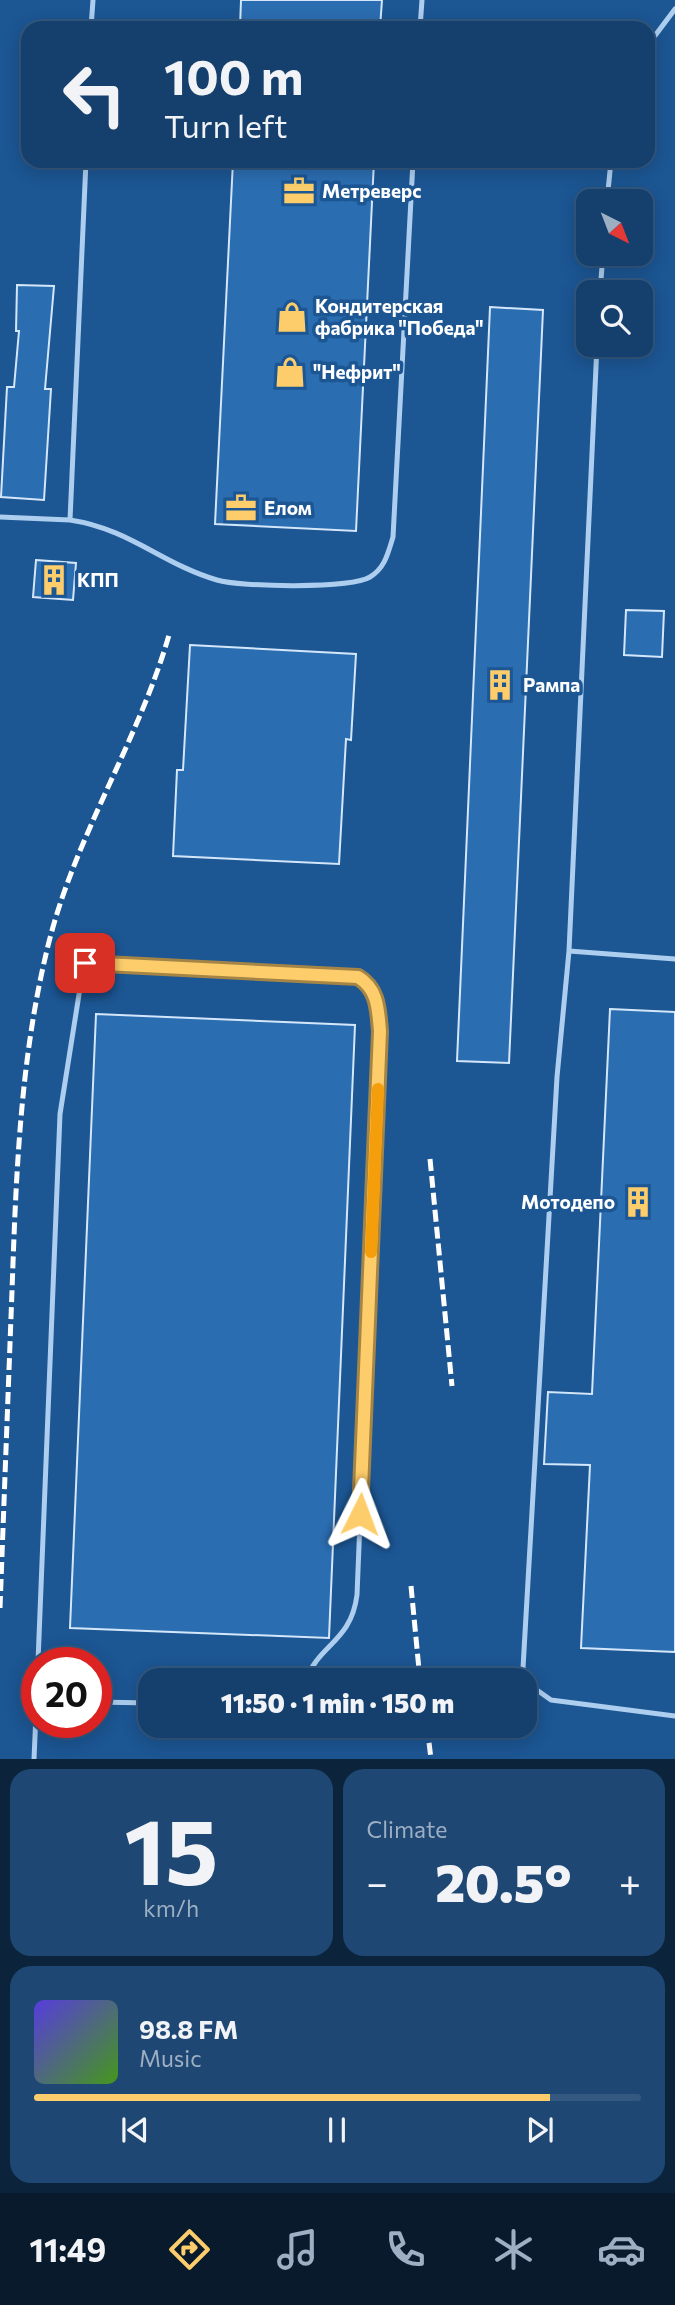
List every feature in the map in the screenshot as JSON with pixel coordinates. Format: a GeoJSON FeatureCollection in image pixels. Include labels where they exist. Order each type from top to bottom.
{"type":"FeatureCollection","features":[{"type":"Feature","properties":{"kind":"lane"},"geometry":{"type":"LineString","coordinates":[[92,21],[93,0]]}},
{"type":"Feature","properties":{"kind":"lane"},"geometry":{"type":"LineString","coordinates":[[420,21],[422,0]]}},
{"type":"Feature","properties":{"kind":"lane"},"geometry":{"type":"LineString","coordinates":[[655,35],[675,9]]}},
{"type":"Feature","properties":{"kind":"lane"},"geometry":{"type":"LineString","coordinates":[[70,520],[86,168]]}},
{"type":"Feature","properties":{"kind":"lane"},"geometry":{"type":"LineString","coordinates":[[0,517],[70,520],[94,524],[144,543],[168,561],[219,581],[354,585],[372,576],[386,562],[393,537],[413,168]]}},
{"type":"Feature","properties":{"kind":"lane"},"geometry":{"type":"LineString","coordinates":[[608,189],[610,168]]}},
{"type":"Feature","properties":{"kind":"lane"},"geometry":{"type":"LineString","coordinates":[[596,357],[569,951],[557,1077],[523,1668],[527,1683],[551,1700],[675,1716]]}},
{"type":"Feature","properties":{"kind":"lane"},"geometry":{"type":"LineString","coordinates":[[569,951],[675,959]]}},
{"type":"Feature","properties":{"kind":"lane"},"geometry":{"type":"LineString","coordinates":[[39,1647],[60,1114],[85,963],[358,977],[370,985],[378,1003],[380,1031],[357,1595],[354,1615],[344,1634],[311,1668]]}},
{"type":"Feature","properties":{"kind":"lane"},"geometry":{"type":"LineString","coordinates":[[112,1702],[138,1703]]}},
{"type":"Feature","properties":{"kind":"lane"},"geometry":{"type":"LineString","coordinates":[[34,1759],[35,1738]]}},
{"type":"Feature","properties":{"kind":"building"},"geometry":{"type":"Polygon","coordinates":[[[241,0],[382,0],[380,21],[240,21],[241,0]]]}},
{"type":"Feature","properties":{"kind":"building"},"geometry":{"type":"Polygon","coordinates":[[[233,168],[374,168],[356,531],[215,524],[233,168]]]}},
{"type":"Feature","properties":{"kind":"building"},"geometry":{"type":"Polygon","coordinates":[[[17,285],[54,286],[45,389],[51,389],[44,500],[1,497],[7,387],[14,387],[19,331],[16,331],[17,285]]]}},
{"type":"Feature","properties":{"kind":"building","name":"Рампа"},"geometry":{"type":"Polygon","coordinates":[[[490,307],[543,310],[509,1063],[457,1061],[490,307]]]}},
{"type":"Feature","properties":{"kind":"building","name":"КПП"},"geometry":{"type":"Polygon","coordinates":[[[36,560],[76,563],[73,600],[33,597],[36,560]]]}},
{"type":"Feature","properties":{"kind":"building"},"geometry":{"type":"Polygon","coordinates":[[[626,610],[664,611],[662,657],[624,655],[626,610]]]}},
{"type":"Feature","properties":{"kind":"building"},"geometry":{"type":"Polygon","coordinates":[[[190,645],[356,654],[351,740],[346,739],[339,864],[173,856],[177,770],[183,770],[190,645]]]}},
{"type":"Feature","properties":{"kind":"building","name":"Мотодепо"},"geometry":{"type":"Polygon","coordinates":[[[610,1009],[675,1012],[675,1652],[581,1648],[590,1465],[544,1464],[548,1392],[592,1394],[610,1009]]]}},
{"type":"Feature","properties":{"kind":"building"},"geometry":{"type":"Polygon","coordinates":[[[96,1014],[355,1025],[329,1638],[70,1628],[96,1014]]]}},
{"type":"Feature","properties":{"kind":"railway"},"geometry":{"type":"LineString","coordinates":[[0,1608],[18,1162],[25,1077],[38,992],[58,909],[89,830],[141,714],[169,635]]}},
{"type":"Feature","properties":{"kind":"railway"},"geometry":{"type":"LineString","coordinates":[[430,1159],[452,1386]]}},
{"type":"Feature","properties":{"kind":"railway"},"geometry":{"type":"LineString","coordinates":[[411,1586],[419,1668]]}},
{"type":"Feature","properties":{"kind":"railway"},"geometry":{"type":"LineString","coordinates":[[428,1738],[431,1759]]}},
{"type":"Feature","properties":{"kind":"slow traffic"},"geometry":{"type":"LineString","coordinates":[[371,1252],[378,1089]]}},
{"type":"Feature","properties":{"kind":"place","name":"Метреверс"},"geometry":{"type":"Point","coordinates":[299,191]}},
{"type":"Feature","properties":{"kind":"place","name":"Кондитерская фабрика \"Победа\""},"geometry":{"type":"Point","coordinates":[292,317]}},
{"type":"Feature","properties":{"kind":"place","name":"\"Нефрит\""},"geometry":{"type":"Point","coordinates":[290,372]}},
{"type":"Feature","properties":{"kind":"place","name":"Елом"},"geometry":{"type":"Point","coordinates":[241,508]}},
{"type":"Feature","properties":{"kind":"place","name":"КПП"},"geometry":{"type":"Point","coordinates":[54,580]}},
{"type":"Feature","properties":{"kind":"place","name":"Рампа"},"geometry":{"type":"Point","coordinates":[500,685]}},
{"type":"Feature","properties":{"kind":"place","name":"Мотодепо"},"geometry":{"type":"Point","coordinates":[638,1202]}},
{"type":"Feature","properties":{"kind":"route"},"geometry":{"type":"LineString","coordinates":[[85,963],[358,977],[370,985],[378,1003],[380,1031],[360,1514]]}}]}
